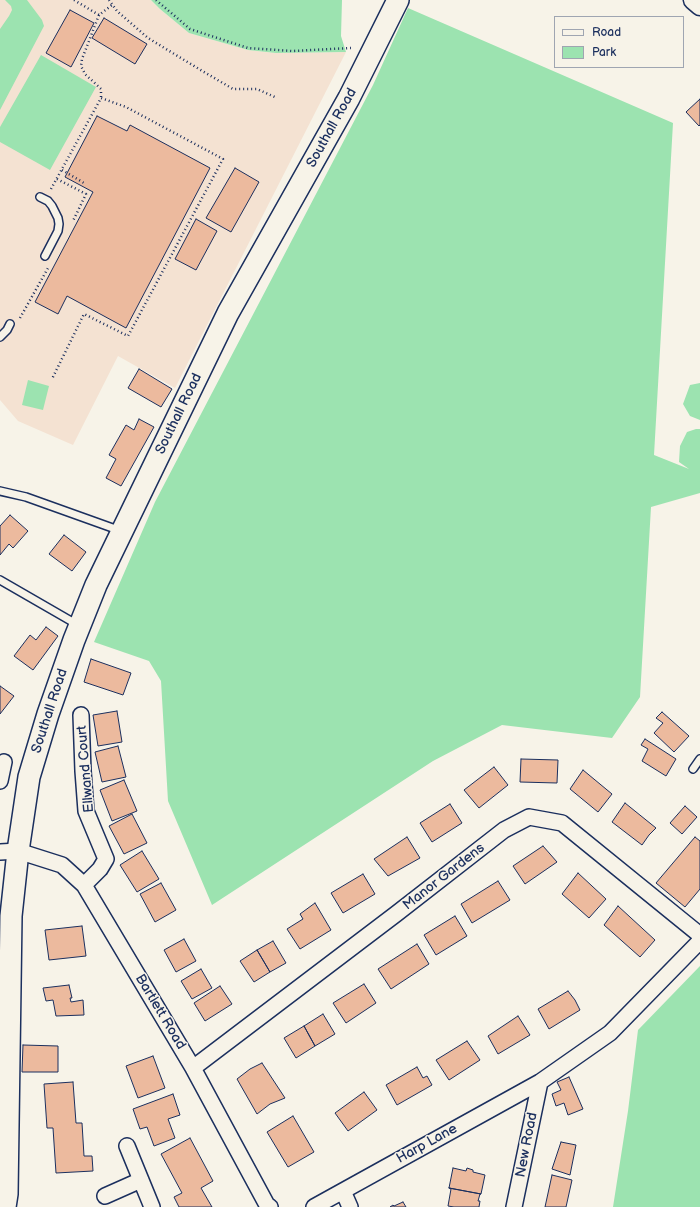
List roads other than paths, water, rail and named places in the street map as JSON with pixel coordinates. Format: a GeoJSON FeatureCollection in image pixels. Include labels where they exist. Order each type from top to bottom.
{"type":"FeatureCollection","features":[{"type":"Feature","properties":{"kind":"main road","name":"Southall Road"},"geometry":{"type":"LineString","coordinates":[[5,1207],[7,1194],[8,962],[11,916],[9,851],[48,714],[74,640],[96,585],[228,313],[349,98],[398,0]]}},
{"type":"Feature","properties":{"kind":"street"},"geometry":{"type":"LineString","coordinates":[[693,0],[700,6]]}},
{"type":"Feature","properties":{"kind":"street","name":"Ellwand Court"},"geometry":{"type":"LineString","coordinates":[[81,714],[83,771],[80,812],[106,859],[100,870],[84,885]]}},
{"type":"Feature","properties":{"kind":"street"},"geometry":{"type":"LineString","coordinates":[[0,781],[4,762]]}},
{"type":"Feature","properties":{"kind":"street","name":"Manor Gardens"},"geometry":{"type":"LineString","coordinates":[[193,1068],[504,830],[529,817],[562,823],[700,935]]}},
{"type":"Feature","properties":{"kind":"street","name":"Bartlett Road"},"geometry":{"type":"LineString","coordinates":[[9,851],[62,865],[84,885],[193,1068],[267,1205],[270,1207]]}},
{"type":"Feature","properties":{"kind":"street","name":"Harp Lane"},"geometry":{"type":"LineString","coordinates":[[314,1207],[540,1082],[610,1033],[700,941]]}},
{"type":"Feature","properties":{"kind":"street","name":"New Road"},"geometry":{"type":"LineString","coordinates":[[514,1207],[540,1082]]}},
{"type":"Feature","properties":{"kind":"street"},"geometry":{"type":"LineString","coordinates":[[128,1146],[152,1207]]}},
{"type":"Feature","properties":{"kind":"street"},"geometry":{"type":"LineString","coordinates":[[105,1196],[142,1180]]}},
{"type":"Feature","properties":{"kind":"street"},"geometry":{"type":"LineString","coordinates":[[343,1191],[350,1207]]}},
{"type":"Feature","properties":{"kind":"lane"},"geometry":{"type":"LineString","coordinates":[[42,198],[48,201],[55,211],[59,224],[58,231],[45,256]]}},
{"type":"Feature","properties":{"kind":"lane"},"geometry":{"type":"LineString","coordinates":[[0,337],[7,330],[10,324]]}},
{"type":"Feature","properties":{"kind":"lane"},"geometry":{"type":"LineString","coordinates":[[0,491],[26,497],[122,531]]}},
{"type":"Feature","properties":{"kind":"lane"},"geometry":{"type":"LineString","coordinates":[[0,580],[80,626]]}},
{"type":"Feature","properties":{"kind":"lane"},"geometry":{"type":"LineString","coordinates":[[693,769],[700,759]]}}]}
